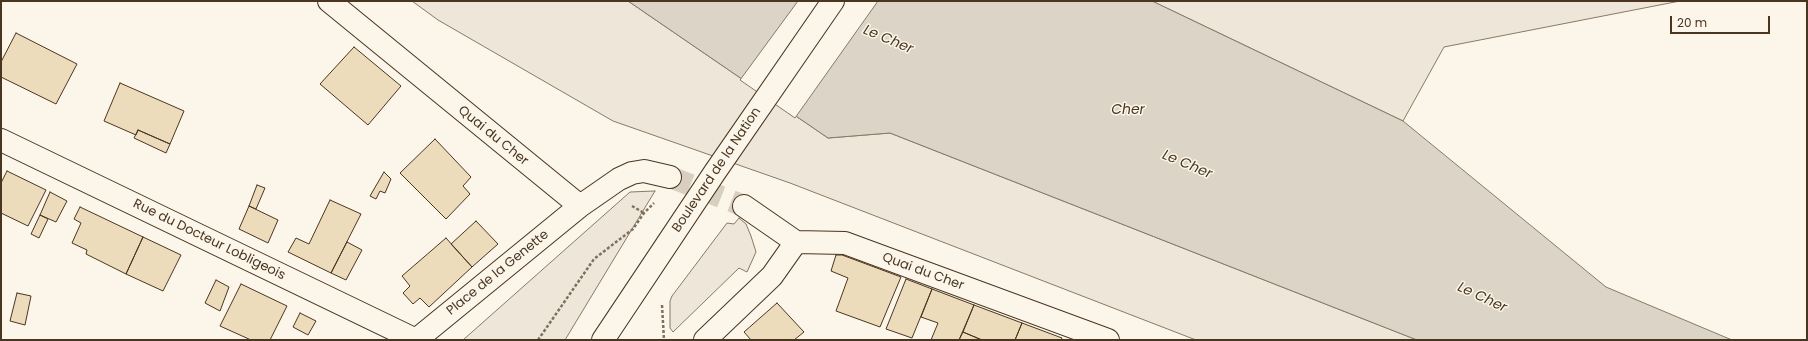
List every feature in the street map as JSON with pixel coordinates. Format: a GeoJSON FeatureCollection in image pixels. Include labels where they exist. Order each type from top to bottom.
{"type":"FeatureCollection","features":[{"type":"Feature","properties":{"kind":"street","name":"Quai du Cher"},"geometry":{"type":"LineString","coordinates":[[329,1],[580,206]]}},
{"type":"Feature","properties":{"kind":"street","name":"Boulevard de la Nation"},"geometry":{"type":"LineString","coordinates":[[603,340],[715,172],[833,1]]}},
{"type":"Feature","properties":{"kind":"street","name":"Rue du Docteur Lobligeois"},"geometry":{"type":"LineString","coordinates":[[1,140],[416,340]]}},
{"type":"Feature","properties":{"kind":"street"},"geometry":{"type":"LineString","coordinates":[[580,206],[619,179],[632,173],[644,171],[670,176]]}},
{"type":"Feature","properties":{"kind":"street","name":"Place de la Genette"},"geometry":{"type":"LineString","coordinates":[[416,340],[580,206]]}},
{"type":"Feature","properties":{"kind":"street"},"geometry":{"type":"LineString","coordinates":[[706,340],[772,276],[796,242],[744,206]]}},
{"type":"Feature","properties":{"kind":"street","name":"Quai du Cher"},"geometry":{"type":"LineString","coordinates":[[796,242],[845,243],[1108,340]]}},
{"type":"Feature","properties":{"kind":"path"},"geometry":{"type":"LineString","coordinates":[[538,340],[594,259],[633,229],[644,213]]}},
{"type":"Feature","properties":{"kind":"path"},"geometry":{"type":"LineString","coordinates":[[662,304],[664,340]]}},
{"type":"Feature","properties":{"kind":"shaded area"},"geometry":{"type":"Polygon","coordinates":[[[412,1],[628,1],[828,138],[890,133],[1417,340],[1196,340],[790,183],[613,121],[438,20],[412,1]]]}},
{"type":"Feature","properties":{"kind":"shaded area"},"geometry":{"type":"Polygon","coordinates":[[[1152,1],[1680,1],[1444,47],[1403,121],[1152,1]]]}},
{"type":"Feature","properties":{"kind":"shaded area"},"geometry":{"type":"Polygon","coordinates":[[[655,191],[565,340],[463,340],[630,192],[655,191]]]}},
{"type":"Feature","properties":{"kind":"shaded area"},"geometry":{"type":"Polygon","coordinates":[[[739,218],[746,224],[756,252],[747,272],[739,268],[673,332],[670,328],[670,301],[672,296],[727,223],[734,224],[739,218]]]}},
{"type":"Feature","properties":{"kind":"water","name":"Cher"},"geometry":{"type":"Polygon","coordinates":[[[628,1],[1152,1],[1403,121],[1606,287],[1732,340],[1417,340],[890,133],[828,138],[628,1]]]}},
{"type":"Feature","properties":{"kind":"pier"},"geometry":{"type":"Polygon","coordinates":[[[798,1],[878,1],[795,118],[740,80],[798,1]]]}},
{"type":"Feature","properties":{"kind":"building"},"geometry":{"type":"Polygon","coordinates":[[[16,33],[77,64],[56,104],[1,77],[1,62],[16,33]]]}},
{"type":"Feature","properties":{"kind":"building"},"geometry":{"type":"Polygon","coordinates":[[[354,47],[401,86],[368,125],[320,84],[354,47]]]}},
{"type":"Feature","properties":{"kind":"building"},"geometry":{"type":"Polygon","coordinates":[[[120,83],[184,111],[170,144],[138,130],[136,135],[104,121],[120,83]]]}},
{"type":"Feature","properties":{"kind":"building"},"geometry":{"type":"Polygon","coordinates":[[[138,130],[170,144],[166,153],[134,138],[138,130]]]}},
{"type":"Feature","properties":{"kind":"building"},"geometry":{"type":"Polygon","coordinates":[[[435,139],[471,177],[463,186],[470,194],[446,219],[400,173],[435,139]]]}},
{"type":"Feature","properties":{"kind":"building"},"geometry":{"type":"Polygon","coordinates":[[[7,171],[46,190],[28,226],[1,213],[1,183],[7,171]]]}},
{"type":"Feature","properties":{"kind":"building"},"geometry":{"type":"Polygon","coordinates":[[[384,172],[391,179],[385,193],[380,191],[376,199],[370,196],[384,172]]]}},
{"type":"Feature","properties":{"kind":"building"},"geometry":{"type":"Polygon","coordinates":[[[257,185],[265,188],[256,209],[249,206],[257,185]]]}},
{"type":"Feature","properties":{"kind":"building"},"geometry":{"type":"Polygon","coordinates":[[[50,192],[67,201],[56,222],[40,215],[50,192]]]}},
{"type":"Feature","properties":{"kind":"building"},"geometry":{"type":"Polygon","coordinates":[[[330,200],[361,214],[331,273],[288,252],[296,238],[309,244],[330,200]]]}},
{"type":"Feature","properties":{"kind":"building"},"geometry":{"type":"Polygon","coordinates":[[[249,206],[278,220],[268,243],[239,229],[249,206]]]}},
{"type":"Feature","properties":{"kind":"building"},"geometry":{"type":"Polygon","coordinates":[[[80,207],[143,237],[126,274],[86,254],[87,250],[72,243],[81,223],[74,219],[80,207]]]}},
{"type":"Feature","properties":{"kind":"building"},"geometry":{"type":"Polygon","coordinates":[[[40,215],[48,219],[39,238],[31,234],[40,215]]]}},
{"type":"Feature","properties":{"kind":"building"},"geometry":{"type":"Polygon","coordinates":[[[476,221],[498,244],[472,267],[451,244],[476,221]]]}},
{"type":"Feature","properties":{"kind":"building"},"geometry":{"type":"Polygon","coordinates":[[[143,237],[181,255],[163,291],[126,274],[143,237]]]}},
{"type":"Feature","properties":{"kind":"building"},"geometry":{"type":"Polygon","coordinates":[[[446,238],[472,267],[429,307],[420,298],[413,304],[403,293],[410,286],[402,276],[446,238]]]}},
{"type":"Feature","properties":{"kind":"building"},"geometry":{"type":"Polygon","coordinates":[[[347,242],[362,250],[346,280],[331,273],[347,242]]]}},
{"type":"Feature","properties":{"kind":"building"},"geometry":{"type":"Polygon","coordinates":[[[836,255],[842,255],[901,277],[880,327],[836,311],[848,278],[831,271],[836,255]]]}},
{"type":"Feature","properties":{"kind":"building"},"geometry":{"type":"Polygon","coordinates":[[[906,279],[932,289],[912,338],[886,329],[906,279]]]}},
{"type":"Feature","properties":{"kind":"building"},"geometry":{"type":"Polygon","coordinates":[[[216,280],[229,287],[220,311],[205,303],[216,280]]]}},
{"type":"Feature","properties":{"kind":"building"},"geometry":{"type":"Polygon","coordinates":[[[241,284],[287,306],[270,340],[251,340],[220,326],[241,284]]]}},
{"type":"Feature","properties":{"kind":"building"},"geometry":{"type":"Polygon","coordinates":[[[932,289],[974,305],[959,340],[931,340],[938,323],[921,317],[932,289]]]}},
{"type":"Feature","properties":{"kind":"building"},"geometry":{"type":"Polygon","coordinates":[[[17,293],[31,296],[25,325],[10,321],[17,293]]]}},
{"type":"Feature","properties":{"kind":"building"},"geometry":{"type":"Polygon","coordinates":[[[777,303],[804,332],[794,340],[751,340],[744,332],[777,303]]]}},
{"type":"Feature","properties":{"kind":"building"},"geometry":{"type":"Polygon","coordinates":[[[974,305],[1022,323],[1015,340],[982,340],[963,332],[974,305]]]}},
{"type":"Feature","properties":{"kind":"building"},"geometry":{"type":"Polygon","coordinates":[[[300,313],[316,321],[308,335],[293,327],[300,313]]]}},
{"type":"Feature","properties":{"kind":"building"},"geometry":{"type":"Polygon","coordinates":[[[1022,323],[1062,338],[1061,340],[1015,340],[1022,323]]]}},
{"type":"Feature","properties":{"kind":"building"},"geometry":{"type":"Polygon","coordinates":[[[963,332],[982,340],[959,340],[963,332]]]}},
{"type":"Feature","properties":{"kind":"tunnel"},"geometry":{"type":"LineString","coordinates":[[670,177],[744,206]]}},
{"type":"Feature","properties":{"kind":"water label","name":"Le Cher"},"geometry":{"type":"Point","coordinates":[888,40]}},
{"type":"Feature","properties":{"kind":"water label","name":"Le Cher"},"geometry":{"type":"Point","coordinates":[1187,165]}},
{"type":"Feature","properties":{"kind":"water label","name":"Le Cher"},"geometry":{"type":"Point","coordinates":[1482,298]}}]}
